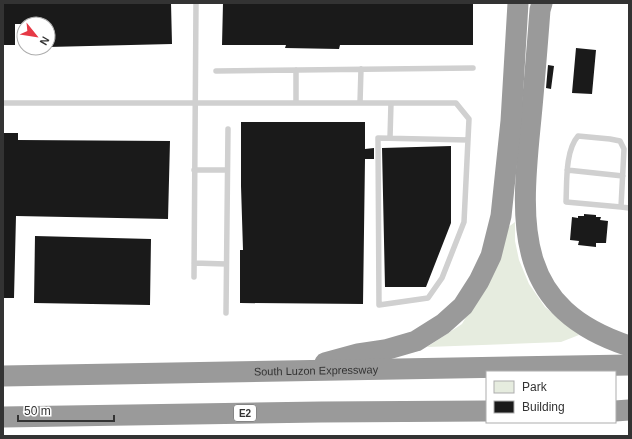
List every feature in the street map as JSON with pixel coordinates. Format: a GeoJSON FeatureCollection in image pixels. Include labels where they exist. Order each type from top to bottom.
{"type":"FeatureCollection","features":[{"type":"Feature","properties":{"kind":"highway"},"geometry":{"type":"LineString","coordinates":[[300,371],[358,354],[385,350],[416,341],[443,324],[463,306],[479,281],[491,256],[501,216],[511,121],[518,3]]}},
{"type":"Feature","properties":{"kind":"highway"},"geometry":{"type":"LineString","coordinates":[[542,3],[540,10],[536,71],[526,174],[525,209],[529,246],[539,275],[557,304],[591,331],[629,346]]}},
{"type":"Feature","properties":{"kind":"highway","name":"South Luzon Expressway"},"geometry":{"type":"LineString","coordinates":[[3,376],[629,365]]}},
{"type":"Feature","properties":{"kind":"highway"},"geometry":{"type":"LineString","coordinates":[[616,410],[629,410]]}},
{"type":"Feature","properties":{"kind":"highway","name":"E2"},"geometry":{"type":"LineString","coordinates":[[3,417],[486,411]]}},
{"type":"Feature","properties":{"kind":"lane"},"geometry":{"type":"LineString","coordinates":[[194,277],[194,102],[196,3]]}},
{"type":"Feature","properties":{"kind":"lane"},"geometry":{"type":"LineString","coordinates":[[216,71],[473,68]]}},
{"type":"Feature","properties":{"kind":"lane"},"geometry":{"type":"LineString","coordinates":[[296,70],[296,103]]}},
{"type":"Feature","properties":{"kind":"lane"},"geometry":{"type":"LineString","coordinates":[[360,103],[361,70]]}},
{"type":"Feature","properties":{"kind":"lane"},"geometry":{"type":"LineString","coordinates":[[3,103],[456,103],[469,119],[468,140],[464,222],[442,278],[428,298],[379,306],[378,138],[468,140]]}},
{"type":"Feature","properties":{"kind":"lane"},"geometry":{"type":"LineString","coordinates":[[390,138],[391,103]]}},
{"type":"Feature","properties":{"kind":"lane"},"geometry":{"type":"LineString","coordinates":[[226,313],[228,129]]}},
{"type":"Feature","properties":{"kind":"lane"},"geometry":{"type":"LineString","coordinates":[[621,207],[624,149],[620,141],[578,136],[572,142],[567,170],[566,202],[629,208]]}},
{"type":"Feature","properties":{"kind":"lane"},"geometry":{"type":"LineString","coordinates":[[194,170],[227,170]]}},
{"type":"Feature","properties":{"kind":"lane"},"geometry":{"type":"LineString","coordinates":[[567,170],[623,176]]}},
{"type":"Feature","properties":{"kind":"lane"},"geometry":{"type":"LineString","coordinates":[[194,263],[226,264]]}},
{"type":"Feature","properties":{"kind":"green space"},"geometry":{"type":"Polygon","coordinates":[[[515,222],[515,241],[519,260],[529,284],[545,307],[579,335],[561,342],[427,347],[462,324],[484,286],[507,228],[515,222]]]}},
{"type":"Feature","properties":{"kind":"building"},"geometry":{"type":"Polygon","coordinates":[[[3,3],[171,3],[172,44],[56,47],[56,16],[16,16],[15,45],[3,45],[3,3]]]}},
{"type":"Feature","properties":{"kind":"building"},"geometry":{"type":"Polygon","coordinates":[[[223,3],[473,3],[473,45],[340,45],[339,49],[285,48],[286,45],[222,45],[223,3]]]}},
{"type":"Feature","properties":{"kind":"building"},"geometry":{"type":"Polygon","coordinates":[[[576,48],[596,50],[592,94],[572,93],[576,48]]]}},
{"type":"Feature","properties":{"kind":"building"},"geometry":{"type":"Polygon","coordinates":[[[548,65],[554,66],[551,89],[546,88],[548,65]]]}},
{"type":"Feature","properties":{"kind":"building"},"geometry":{"type":"Polygon","coordinates":[[[241,122],[365,122],[365,149],[374,148],[374,159],[365,159],[363,304],[240,303],[240,250],[243,250],[241,122]]]}},
{"type":"Feature","properties":{"kind":"building"},"geometry":{"type":"Polygon","coordinates":[[[3,133],[18,133],[18,140],[170,141],[168,219],[16,216],[14,298],[3,298],[3,133]]]}},
{"type":"Feature","properties":{"kind":"building"},"geometry":{"type":"Polygon","coordinates":[[[451,146],[451,223],[426,287],[385,287],[382,148],[451,146]]]}},
{"type":"Feature","properties":{"kind":"building"},"geometry":{"type":"Polygon","coordinates":[[[584,214],[596,215],[596,217],[601,217],[600,220],[608,221],[606,243],[596,243],[596,247],[578,245],[579,241],[570,240],[572,217],[578,218],[578,216],[584,216],[584,214]]]}},
{"type":"Feature","properties":{"kind":"building"},"geometry":{"type":"Polygon","coordinates":[[[35,236],[151,239],[150,305],[34,303],[35,236]]]}}]}
